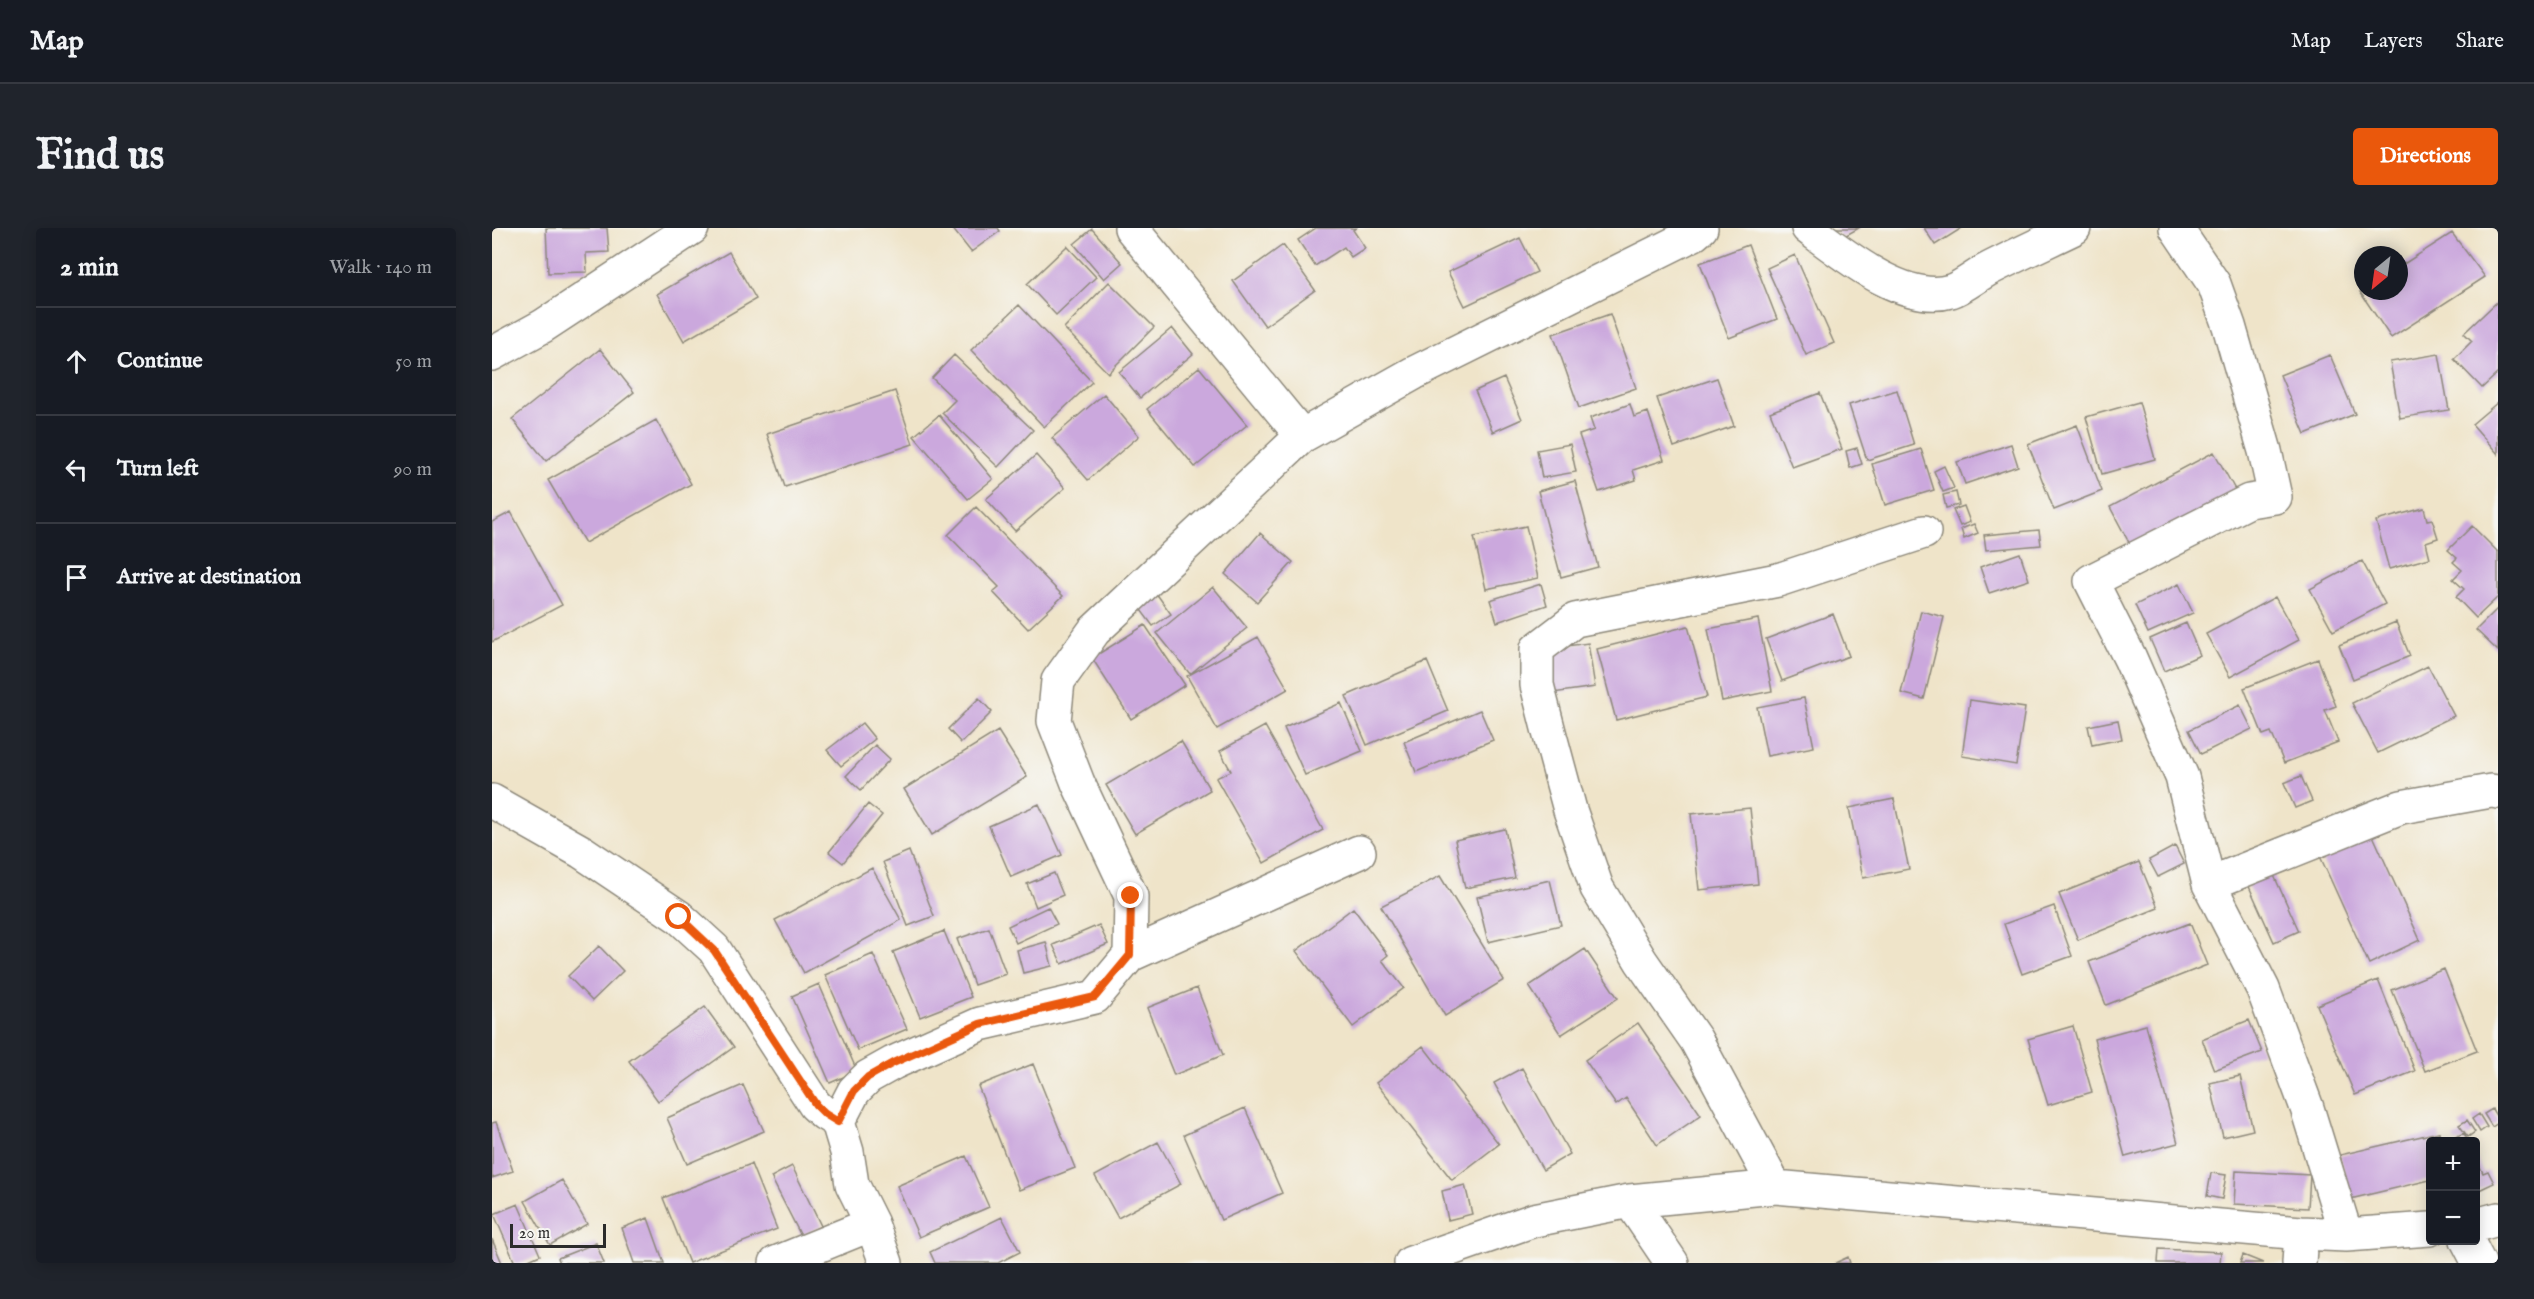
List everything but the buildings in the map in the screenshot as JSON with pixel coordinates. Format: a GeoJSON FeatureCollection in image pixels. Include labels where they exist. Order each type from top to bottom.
{"type":"FeatureCollection","features":[{"type":"Feature","properties":{"kind":"street"},"geometry":{"type":"LineString","coordinates":[[492,354],[543,326],[692,228]]}},
{"type":"Feature","properties":{"kind":"street"},"geometry":{"type":"LineString","coordinates":[[1131,228],[1302,436]]}},
{"type":"Feature","properties":{"kind":"street"},"geometry":{"type":"LineString","coordinates":[[1130,955],[1131,896],[1078,783],[1054,721],[1058,681],[1094,631],[1302,436],[1414,374],[1684,239],[1701,228]]}},
{"type":"Feature","properties":{"kind":"street"},"geometry":{"type":"LineString","coordinates":[[1808,228],[1856,263],[1905,288],[1934,293],[1952,291],[2011,258],[2074,228]]}},
{"type":"Feature","properties":{"kind":"street"},"geometry":{"type":"LineString","coordinates":[[2176,228],[2214,284],[2229,326],[2265,451],[2275,497],[2249,501],[2091,582],[2130,658],[2182,777],[2209,884],[2263,989],[2307,1108],[2346,1235]]}},
{"type":"Feature","properties":{"kind":"street"},"geometry":{"type":"LineString","coordinates":[[1775,1187],[1696,1040],[1641,961],[1597,888],[1570,810],[1546,723],[1537,685],[1537,649],[1575,620],[1778,580],[1924,532]]}},
{"type":"Feature","properties":{"kind":"street"},"geometry":{"type":"LineString","coordinates":[[2209,884],[2401,807],[2491,791],[2498,792]]}},
{"type":"Feature","properties":{"kind":"street"},"geometry":{"type":"LineString","coordinates":[[492,801],[582,852],[679,917],[714,950],[816,1105],[838,1122],[847,1152],[852,1184],[872,1224],[885,1263]]}},
{"type":"Feature","properties":{"kind":"street"},"geometry":{"type":"LineString","coordinates":[[838,1122],[854,1091],[868,1077],[893,1063],[980,1024],[1095,997],[1130,955],[1359,852]]}},
{"type":"Feature","properties":{"kind":"street"},"geometry":{"type":"LineString","coordinates":[[1418,1261],[1534,1220],[1630,1201],[1775,1187],[2300,1248],[2346,1235],[2426,1229]]}},
{"type":"Feature","properties":{"kind":"street"},"geometry":{"type":"LineString","coordinates":[[1630,1201],[1672,1263]]}},
{"type":"Feature","properties":{"kind":"street"},"geometry":{"type":"LineString","coordinates":[[2480,1223],[2498,1219]]}},
{"type":"Feature","properties":{"kind":"street"},"geometry":{"type":"LineString","coordinates":[[776,1263],[872,1224]]}},
{"type":"Feature","properties":{"kind":"street"},"geometry":{"type":"LineString","coordinates":[[2470,1245],[2479,1263]]}},
{"type":"Feature","properties":{"kind":"route"},"geometry":{"type":"LineString","coordinates":[[679,917],[714,950],[795,1076],[816,1105],[838,1122],[854,1091],[868,1077],[893,1063],[980,1024],[1095,997],[1130,955],[1131,896]]}}]}
